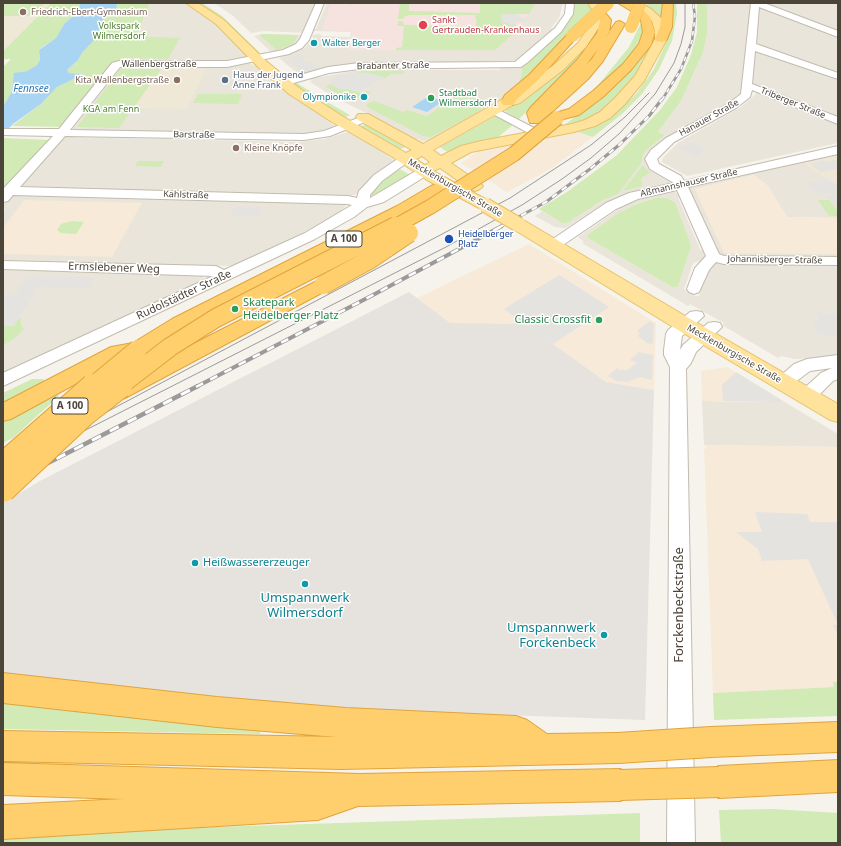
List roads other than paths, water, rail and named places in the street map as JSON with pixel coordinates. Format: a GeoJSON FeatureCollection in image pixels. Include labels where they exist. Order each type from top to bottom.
{"type":"FeatureCollection","features":[{"type":"Feature","properties":{"kind":"highway"},"geometry":{"type":"LineString","coordinates":[[508,102],[510,98],[533,78],[572,36],[608,3]]}},
{"type":"Feature","properties":{"kind":"highway"},"geometry":{"type":"LineString","coordinates":[[559,117],[574,112],[598,94],[627,67],[645,45],[649,32],[648,23],[645,17],[637,10],[623,3]]}},
{"type":"Feature","properties":{"kind":"highway","name":"A 100"},"geometry":{"type":"LineString","coordinates":[[3,490],[84,414],[170,347],[216,318],[354,248],[430,207],[514,154],[559,117],[599,76],[617,52],[626,26],[628,3]]}},
{"type":"Feature","properties":{"kind":"highway","name":"A 100"},"geometry":{"type":"LineString","coordinates":[[3,464],[99,380],[138,349],[200,313],[403,209],[490,154],[584,76],[626,26],[640,3]]}},
{"type":"Feature","properties":{"kind":"highway"},"geometry":{"type":"LineString","coordinates":[[661,39],[666,27],[668,3]]}},
{"type":"Feature","properties":{"kind":"highway"},"geometry":{"type":"LineString","coordinates":[[538,115],[595,46],[602,34],[606,24],[605,17],[595,7]]}},
{"type":"Feature","properties":{"kind":"highway"},"geometry":{"type":"LineString","coordinates":[[3,450],[183,359],[370,260],[444,211],[456,201],[470,183]]}},
{"type":"Feature","properties":{"kind":"highway"},"geometry":{"type":"LineString","coordinates":[[3,413],[118,352],[138,349]]}},
{"type":"Feature","properties":{"kind":"highway"},"geometry":{"type":"LineString","coordinates":[[3,688],[217,712],[346,723],[516,731],[543,750]]}},
{"type":"Feature","properties":{"kind":"highway"},"geometry":{"type":"LineString","coordinates":[[3,746],[341,753],[618,748],[712,742],[838,737]]}},
{"type":"Feature","properties":{"kind":"highway"},"geometry":{"type":"LineString","coordinates":[[3,779],[360,790],[620,785],[838,776]]}},
{"type":"Feature","properties":{"kind":"highway"},"geometry":{"type":"LineString","coordinates":[[794,779],[838,790]]}},
{"type":"Feature","properties":{"kind":"highway"},"geometry":{"type":"LineString","coordinates":[[3,822],[318,804],[360,790]]}},
{"type":"Feature","properties":{"kind":"main road","name":"Mecklenburgische Straße"},"geometry":{"type":"LineString","coordinates":[[192,3],[220,22],[283,83],[310,102],[425,171],[490,202],[690,321],[812,391],[838,414]]}},
{"type":"Feature","properties":{"kind":"main road"},"geometry":{"type":"LineString","coordinates":[[208,3],[231,19],[270,56],[299,79],[326,97]]}},
{"type":"Feature","properties":{"kind":"main road"},"geometry":{"type":"LineString","coordinates":[[425,171],[466,149],[583,126],[605,115],[620,101],[640,78],[661,39],[661,31],[657,20],[647,11],[632,3]]}},
{"type":"Feature","properties":{"kind":"main road"},"geometry":{"type":"LineString","coordinates":[[406,159],[495,111],[508,102],[515,100],[534,88],[576,52],[593,30],[598,17],[595,7]]}},
{"type":"Feature","properties":{"kind":"main road","name":"Mecklenburgische Straße"},"geometry":{"type":"LineString","coordinates":[[350,110],[423,150],[441,162],[490,202]]}},
{"type":"Feature","properties":{"kind":"main road","name":"Mecklenburgische Straße"},"geometry":{"type":"LineString","coordinates":[[812,391],[838,398]]}},
{"type":"Feature","properties":{"kind":"street"},"geometry":{"type":"LineString","coordinates":[[257,59],[294,49],[301,43],[320,3]]}},
{"type":"Feature","properties":{"kind":"street","name":"Brabanter Straße"},"geometry":{"type":"LineString","coordinates":[[283,83],[328,70],[359,66],[517,65],[525,60],[558,30],[568,14],[570,3]]}},
{"type":"Feature","properties":{"kind":"street"},"geometry":{"type":"LineString","coordinates":[[756,3],[838,34]]}},
{"type":"Feature","properties":{"kind":"street","name":"Hanauer Straße"},"geometry":{"type":"LineString","coordinates":[[681,184],[677,179],[654,166],[651,159],[652,156],[662,146],[680,133],[739,102],[746,95],[756,3]]}},
{"type":"Feature","properties":{"kind":"street"},"geometry":{"type":"LineString","coordinates":[[752,46],[838,76]]}},
{"type":"Feature","properties":{"kind":"street","name":"Wallenbergstraße"},"geometry":{"type":"LineString","coordinates":[[6,195],[62,133],[117,65],[227,64],[257,59]]}},
{"type":"Feature","properties":{"kind":"street","name":"Triberger Straße"},"geometry":{"type":"LineString","coordinates":[[747,86],[755,87],[838,121]]}},
{"type":"Feature","properties":{"kind":"street"},"geometry":{"type":"LineString","coordinates":[[495,111],[540,135]]}},
{"type":"Feature","properties":{"kind":"street","name":"Barstraße"},"geometry":{"type":"LineString","coordinates":[[3,132],[304,137],[326,134],[366,118]]}},
{"type":"Feature","properties":{"kind":"street","name":"Aßmannshauser Straße"},"geometry":{"type":"LineString","coordinates":[[558,242],[623,200],[646,192],[838,150]]}},
{"type":"Feature","properties":{"kind":"street"},"geometry":{"type":"LineString","coordinates":[[362,204],[364,194],[378,178],[406,159]]}},
{"type":"Feature","properties":{"kind":"street","name":"Rudolstädter Straße"},"geometry":{"type":"LineString","coordinates":[[3,380],[327,227],[362,204],[379,199],[425,171]]}},
{"type":"Feature","properties":{"kind":"street"},"geometry":{"type":"LineString","coordinates":[[681,184],[713,257],[702,268],[694,290]]}},
{"type":"Feature","properties":{"kind":"street","name":"Kahlstraße"},"geometry":{"type":"LineString","coordinates":[[6,195],[348,200],[362,204]]}},
{"type":"Feature","properties":{"kind":"street","name":"Johannisberger Straße"},"geometry":{"type":"LineString","coordinates":[[713,257],[724,260],[838,261]]}},
{"type":"Feature","properties":{"kind":"street","name":"Ermslebener Weg"},"geometry":{"type":"LineString","coordinates":[[3,265],[216,271],[223,277]]}},
{"type":"Feature","properties":{"kind":"street","name":"Forckenbeckstraße"},"geometry":{"type":"LineString","coordinates":[[680,843],[678,367],[672,355],[674,334],[690,321]]}},
{"type":"Feature","properties":{"kind":"street"},"geometry":{"type":"LineString","coordinates":[[678,367],[683,362],[689,349],[709,331]]}},
{"type":"Feature","properties":{"kind":"street"},"geometry":{"type":"LineString","coordinates":[[789,378],[800,368],[813,363],[838,361]]}},
{"type":"Feature","properties":{"kind":"street"},"geometry":{"type":"LineString","coordinates":[[812,391],[827,377],[838,372]]}},
{"type":"Feature","properties":{"kind":"water","name":"Fennsee"},"geometry":{"type":"Polygon","coordinates":[[[80,3],[117,3],[116,11],[105,17],[100,24],[100,34],[82,53],[78,60],[67,70],[69,73],[84,74],[57,87],[41,104],[13,124],[3,134],[3,107],[12,91],[14,73],[27,71],[37,65],[40,60],[39,50],[56,38],[64,24],[80,10],[80,3]]]}},
{"type":"Feature","properties":{"kind":"water"},"geometry":{"type":"Polygon","coordinates":[[[429,96],[443,101],[427,112],[412,107],[429,96]]]}},
{"type":"Feature","properties":{"kind":"tram line"},"geometry":{"type":"LineString","coordinates":[[3,472],[446,247],[522,205],[562,179],[591,158],[620,133],[655,94],[674,63],[681,44],[685,27],[685,3]]}},
{"type":"Feature","properties":{"kind":"tram line"},"geometry":{"type":"LineString","coordinates":[[67,433],[510,198],[591,145],[625,117],[649,93]]}},
{"type":"Feature","properties":{"kind":"railway"},"geometry":{"type":"LineString","coordinates":[[662,100],[681,69],[692,41],[695,16],[693,3]]}},
{"type":"Feature","properties":{"kind":"railway"},"geometry":{"type":"LineString","coordinates":[[500,227],[546,202],[590,169],[619,145],[649,116],[662,99]]}},
{"type":"Feature","properties":{"kind":"railway"},"geometry":{"type":"LineString","coordinates":[[196,387],[502,226]]}},
{"type":"Feature","properties":{"kind":"railway"},"geometry":{"type":"LineString","coordinates":[[3,486],[198,386]]}},
{"type":"Feature","properties":{"kind":"place","name":"Friedrich-Ebert-Gymnasium"},"geometry":{"type":"Point","coordinates":[23,12]}},
{"type":"Feature","properties":{"kind":"place","name":"Sankt Gertrauden-Krankenhaus"},"geometry":{"type":"Point","coordinates":[423,25]}},
{"type":"Feature","properties":{"kind":"place","name":"Walter Berger"},"geometry":{"type":"Point","coordinates":[314,43]}},
{"type":"Feature","properties":{"kind":"place","name":"Kita Wallenbergstraße"},"geometry":{"type":"Point","coordinates":[177,80]}},
{"type":"Feature","properties":{"kind":"place","name":"Haus der Jugend Anne Frank"},"geometry":{"type":"Point","coordinates":[225,80]}},
{"type":"Feature","properties":{"kind":"place","name":"Olympionike"},"geometry":{"type":"Point","coordinates":[364,97]}},
{"type":"Feature","properties":{"kind":"place","name":"Stadtbad Wilmersdorf I"},"geometry":{"type":"Point","coordinates":[431,98]}},
{"type":"Feature","properties":{"kind":"place","name":"Kleine Knöpfe"},"geometry":{"type":"Point","coordinates":[236,148]}},
{"type":"Feature","properties":{"kind":"place","name":"Heidelberger Platz"},"geometry":{"type":"Point","coordinates":[449,239]}},
{"type":"Feature","properties":{"kind":"place","name":"Skatepark Heidelberger Platz"},"geometry":{"type":"Point","coordinates":[235,309]}},
{"type":"Feature","properties":{"kind":"place","name":"Classic Crossfit"},"geometry":{"type":"Point","coordinates":[599,320]}},
{"type":"Feature","properties":{"kind":"place","name":"Heißwassererzeuger"},"geometry":{"type":"Point","coordinates":[195,563]}},
{"type":"Feature","properties":{"kind":"place","name":"Umspannwerk Wilmersdorf"},"geometry":{"type":"Point","coordinates":[305,584]}},
{"type":"Feature","properties":{"kind":"place","name":"Umspannwerk Forckenbeck"},"geometry":{"type":"Point","coordinates":[604,635]}},
{"type":"Feature","properties":{"kind":"park label","name":"Volkspark Wilmersdorf"},"geometry":{"type":"Point","coordinates":[119,32]}},
{"type":"Feature","properties":{"kind":"park label","name":"KGA am Fenn"},"geometry":{"type":"Point","coordinates":[111,109]}}]}
